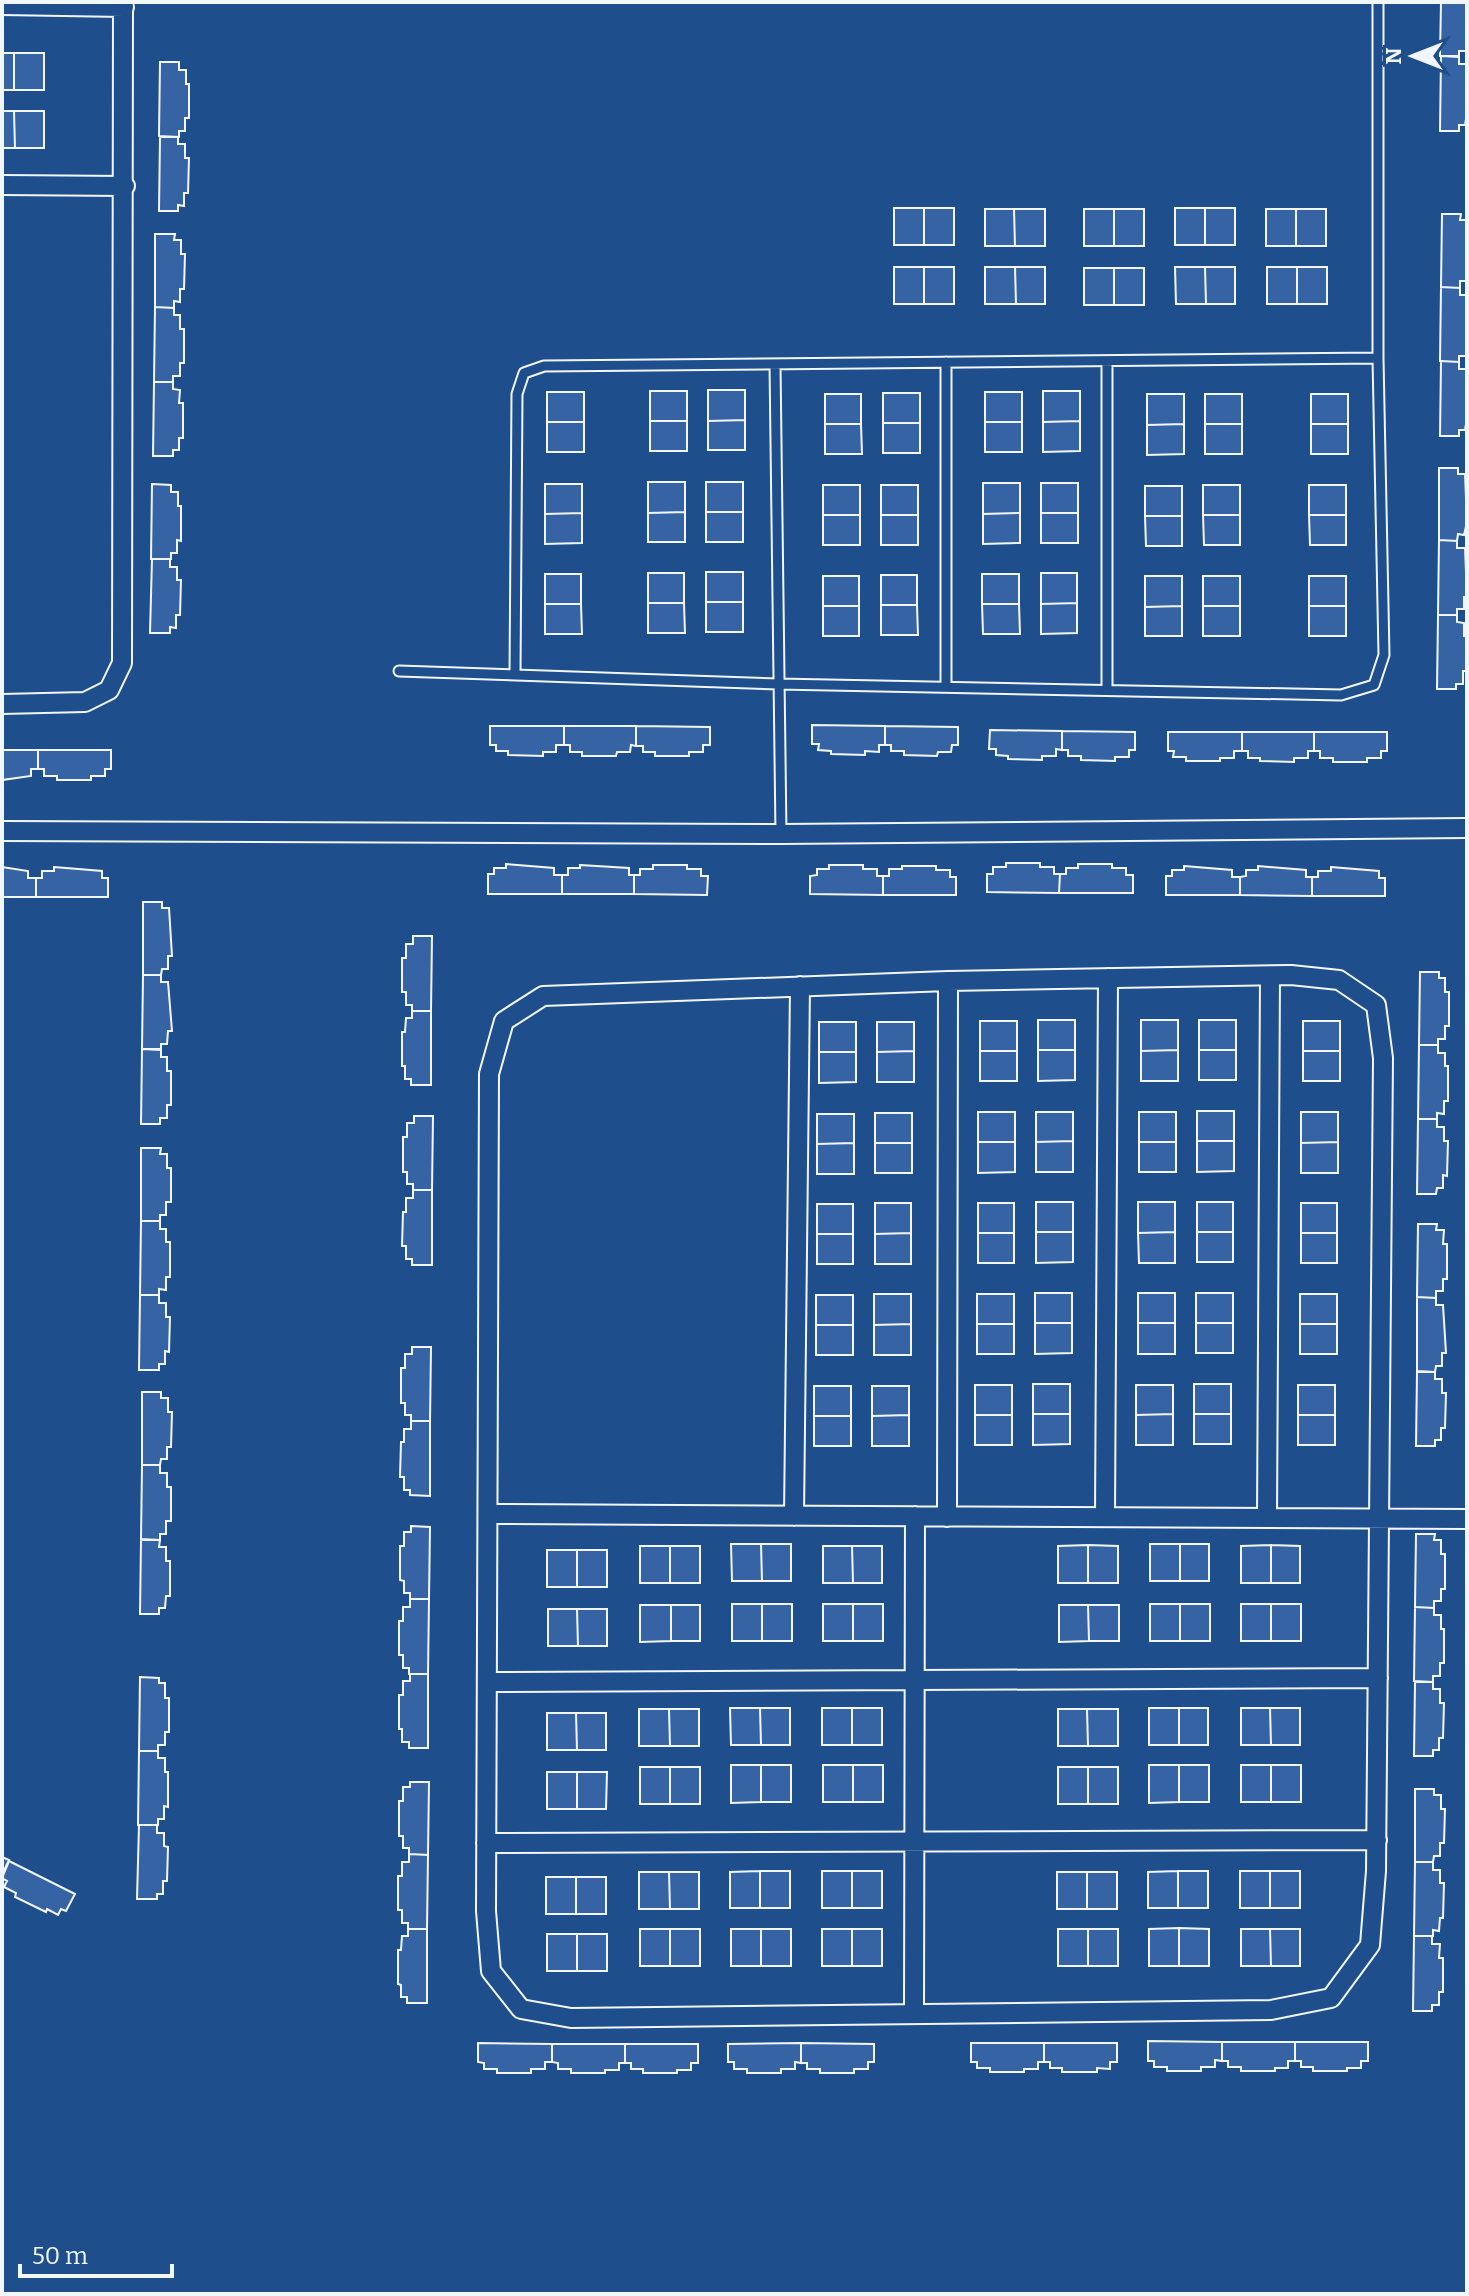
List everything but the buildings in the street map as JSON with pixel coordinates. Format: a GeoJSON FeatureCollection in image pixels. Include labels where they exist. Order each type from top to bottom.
{"type":"FeatureCollection","features":[{"type":"Feature","properties":{"kind":"street"},"geometry":{"type":"LineString","coordinates":[[2,5],[124,4],[125,186],[122,663],[109,690],[85,702],[2,704]]}},
{"type":"Feature","properties":{"kind":"street"},"geometry":{"type":"LineString","coordinates":[[2,185],[125,186]]}},
{"type":"Feature","properties":{"kind":"street"},"geometry":{"type":"LineString","coordinates":[[2,831],[781,834],[1467,828]]}},
{"type":"Feature","properties":{"kind":"street"},"geometry":{"type":"LineString","coordinates":[[1267,1518],[1270,976]]}},
{"type":"Feature","properties":{"kind":"street"},"geometry":{"type":"LineString","coordinates":[[1270,976],[1339,980],[1376,1005],[1383,1058],[1377,1840],[1370,1945],[1331,1998],[1271,2010],[571,2018],[521,2009],[491,1971],[486,1911],[490,1514],[489,1074],[504,1021],[543,996],[1108,978],[1270,976]]}},
{"type":"Feature","properties":{"kind":"street"},"geometry":{"type":"LineString","coordinates":[[1105,1517],[1108,978]]}},
{"type":"Feature","properties":{"kind":"street"},"geometry":{"type":"LineString","coordinates":[[947,1517],[948,981]]}},
{"type":"Feature","properties":{"kind":"street"},"geometry":{"type":"LineString","coordinates":[[794,1516],[800,986]]}},
{"type":"Feature","properties":{"kind":"street"},"geometry":{"type":"LineString","coordinates":[[490,1514],[1467,1519]]}},
{"type":"Feature","properties":{"kind":"street"},"geometry":{"type":"LineString","coordinates":[[914,2014],[915,1516]]}},
{"type":"Feature","properties":{"kind":"street"},"geometry":{"type":"LineString","coordinates":[[488,1682],[1378,1678]]}},
{"type":"Feature","properties":{"kind":"street"},"geometry":{"type":"LineString","coordinates":[[486,1843],[1377,1840]]}},
{"type":"Feature","properties":{"kind":"lane"},"geometry":{"type":"LineString","coordinates":[[399,671],[778,684],[1341,695],[1374,685],[1384,655],[1378,358],[1378,2]]}},
{"type":"Feature","properties":{"kind":"lane"},"geometry":{"type":"LineString","coordinates":[[515,675],[517,394],[524,373],[544,366],[1378,358]]}},
{"type":"Feature","properties":{"kind":"lane"},"geometry":{"type":"LineString","coordinates":[[1107,361],[1107,689]]}},
{"type":"Feature","properties":{"kind":"lane"},"geometry":{"type":"LineString","coordinates":[[946,362],[946,686]]}},
{"type":"Feature","properties":{"kind":"lane"},"geometry":{"type":"LineString","coordinates":[[775,364],[781,834]]}}]}
